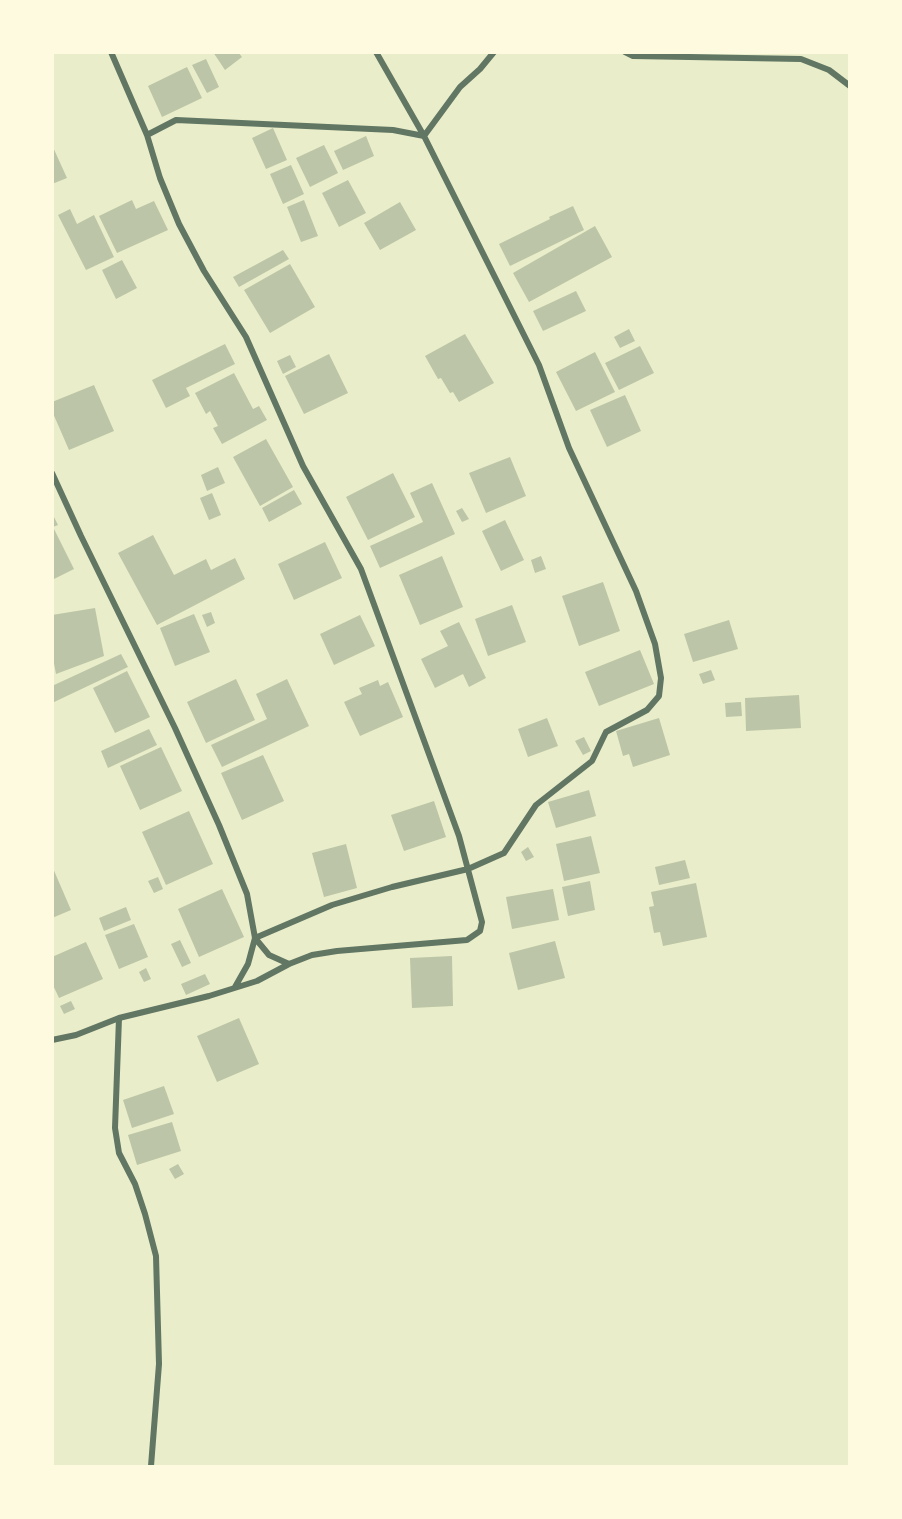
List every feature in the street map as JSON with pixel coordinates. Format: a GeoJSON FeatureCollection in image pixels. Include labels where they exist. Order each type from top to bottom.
{"type":"FeatureCollection","features":[{"type":"Feature","properties":{"kind":"street"},"geometry":{"type":"LineString","coordinates":[[52,1040],[76,1035],[119,1018],[209,996],[257,981],[312,955],[467,940],[480,931],[482,922],[459,836],[361,569],[303,466],[246,338],[204,271],[179,224],[160,178],[147,135],[111,52]]}},
{"type":"Feature","properties":{"kind":"street"},"geometry":{"type":"LineString","coordinates":[[255,938],[332,905],[468,868],[504,853],[536,805],[592,761],[606,732],[646,710],[659,696],[661,678],[654,644],[636,591],[569,448],[539,365],[424,136],[376,52]]}},
{"type":"Feature","properties":{"kind":"street"},"geometry":{"type":"LineString","coordinates":[[424,136],[460,87],[480,69],[494,52]]}},
{"type":"Feature","properties":{"kind":"street"},"geometry":{"type":"LineString","coordinates":[[626,52],[633,56],[801,59],[829,70],[849,87]]}},
{"type":"Feature","properties":{"kind":"street"},"geometry":{"type":"LineString","coordinates":[[147,135],[176,120],[393,130],[424,136]]}},
{"type":"Feature","properties":{"kind":"street"},"geometry":{"type":"LineString","coordinates":[[52,473],[175,728],[247,894],[255,938],[248,964],[236,987]]}},
{"type":"Feature","properties":{"kind":"street"},"geometry":{"type":"LineString","coordinates":[[255,938],[269,955],[289,964]]}},
{"type":"Feature","properties":{"kind":"street"},"geometry":{"type":"LineString","coordinates":[[119,1018],[114,1128],[119,1153],[135,1184],[156,1256],[159,1364],[151,1467]]}},
{"type":"Feature","properties":{"kind":"building"},"geometry":{"type":"Polygon","coordinates":[[[213,52],[238,52],[242,57],[225,70],[213,52]]]}},
{"type":"Feature","properties":{"kind":"building"},"geometry":{"type":"Polygon","coordinates":[[[206,59],[219,87],[207,93],[192,65],[206,59]]]}},
{"type":"Feature","properties":{"kind":"building"},"geometry":{"type":"Polygon","coordinates":[[[187,67],[202,98],[162,117],[148,86],[187,67]]]}},
{"type":"Feature","properties":{"kind":"building"},"geometry":{"type":"Polygon","coordinates":[[[273,128],[287,160],[266,169],[252,138],[273,128]]]}},
{"type":"Feature","properties":{"kind":"building"},"geometry":{"type":"Polygon","coordinates":[[[366,136],[374,156],[343,170],[334,151],[366,136]]]}},
{"type":"Feature","properties":{"kind":"building"},"geometry":{"type":"Polygon","coordinates":[[[52,145],[67,178],[52,184],[52,145]]]}},
{"type":"Feature","properties":{"kind":"building"},"geometry":{"type":"Polygon","coordinates":[[[324,145],[338,173],[310,187],[296,158],[324,145]]]}},
{"type":"Feature","properties":{"kind":"building"},"geometry":{"type":"Polygon","coordinates":[[[291,165],[304,194],[283,204],[270,174],[291,165]]]}},
{"type":"Feature","properties":{"kind":"building"},"geometry":{"type":"Polygon","coordinates":[[[348,180],[366,213],[339,227],[322,193],[348,180]]]}},
{"type":"Feature","properties":{"kind":"building"},"geometry":{"type":"Polygon","coordinates":[[[132,200],[136,209],[154,201],[168,230],[117,253],[99,216],[132,200]]]}},
{"type":"Feature","properties":{"kind":"building"},"geometry":{"type":"Polygon","coordinates":[[[304,200],[318,236],[301,242],[287,207],[304,200]]]}},
{"type":"Feature","properties":{"kind":"building"},"geometry":{"type":"Polygon","coordinates":[[[400,202],[416,230],[380,250],[364,223],[400,202]]]}},
{"type":"Feature","properties":{"kind":"building"},"geometry":{"type":"Polygon","coordinates":[[[573,206],[584,230],[510,266],[499,244],[573,206]]]}},
{"type":"Feature","properties":{"kind":"building"},"geometry":{"type":"Polygon","coordinates":[[[70,209],[77,224],[94,215],[114,257],[86,270],[58,215],[70,209]]]}},
{"type":"Feature","properties":{"kind":"building"},"geometry":{"type":"Polygon","coordinates":[[[595,226],[612,257],[529,302],[513,273],[595,226]]]}},
{"type":"Feature","properties":{"kind":"building"},"geometry":{"type":"Polygon","coordinates":[[[283,250],[289,259],[239,287],[233,277],[283,250]]]}},
{"type":"Feature","properties":{"kind":"building"},"geometry":{"type":"Polygon","coordinates":[[[122,260],[137,288],[116,299],[102,270],[122,260]]]}},
{"type":"Feature","properties":{"kind":"building"},"geometry":{"type":"Polygon","coordinates":[[[290,264],[315,307],[270,333],[244,290],[290,264]]]}},
{"type":"Feature","properties":{"kind":"building"},"geometry":{"type":"Polygon","coordinates":[[[576,291],[586,311],[543,331],[533,311],[576,291]]]}},
{"type":"Feature","properties":{"kind":"building"},"geometry":{"type":"Polygon","coordinates":[[[629,329],[635,341],[620,348],[614,337],[629,329]]]}},
{"type":"Feature","properties":{"kind":"building"},"geometry":{"type":"Polygon","coordinates":[[[465,334],[494,383],[459,402],[441,378],[438,379],[425,356],[465,334]]]}},
{"type":"Feature","properties":{"kind":"building"},"geometry":{"type":"Polygon","coordinates":[[[225,344],[235,364],[186,388],[190,396],[166,408],[152,380],[225,344]]]}},
{"type":"Feature","properties":{"kind":"building"},"geometry":{"type":"Polygon","coordinates":[[[640,346],[654,373],[619,390],[605,363],[640,346]]]}},
{"type":"Feature","properties":{"kind":"building"},"geometry":{"type":"Polygon","coordinates":[[[595,352],[615,392],[576,411],[556,372],[595,352]]]}},
{"type":"Feature","properties":{"kind":"building"},"geometry":{"type":"Polygon","coordinates":[[[329,354],[348,393],[304,414],[285,376],[329,354]]]}},
{"type":"Feature","properties":{"kind":"building"},"geometry":{"type":"Polygon","coordinates":[[[290,355],[296,367],[283,374],[277,361],[290,355]]]}},
{"type":"Feature","properties":{"kind":"building"},"geometry":{"type":"Polygon","coordinates":[[[234,373],[253,409],[259,406],[267,420],[222,444],[213,428],[218,426],[210,411],[206,414],[195,393],[234,373]]]}},
{"type":"Feature","properties":{"kind":"building"},"geometry":{"type":"Polygon","coordinates":[[[94,385],[114,431],[69,450],[52,411],[52,402],[94,385]]]}},
{"type":"Feature","properties":{"kind":"building"},"geometry":{"type":"Polygon","coordinates":[[[625,395],[641,431],[607,447],[590,410],[625,395]]]}},
{"type":"Feature","properties":{"kind":"building"},"geometry":{"type":"Polygon","coordinates":[[[266,439],[293,487],[260,506],[233,457],[266,439]]]}},
{"type":"Feature","properties":{"kind":"building"},"geometry":{"type":"Polygon","coordinates":[[[510,457],[526,496],[486,513],[469,473],[510,457]]]}},
{"type":"Feature","properties":{"kind":"building"},"geometry":{"type":"Polygon","coordinates":[[[218,467],[225,483],[207,491],[201,475],[218,467]]]}},
{"type":"Feature","properties":{"kind":"building"},"geometry":{"type":"Polygon","coordinates":[[[393,473],[415,517],[368,540],[346,497],[393,473]]]}},
{"type":"Feature","properties":{"kind":"building"},"geometry":{"type":"Polygon","coordinates":[[[432,483],[455,534],[380,568],[370,546],[423,522],[410,493],[432,483]]]}},
{"type":"Feature","properties":{"kind":"building"},"geometry":{"type":"Polygon","coordinates":[[[294,490],[302,504],[269,522],[262,508],[294,490]]]}},
{"type":"Feature","properties":{"kind":"building"},"geometry":{"type":"Polygon","coordinates":[[[212,493],[221,515],[209,520],[200,498],[212,493]]]}},
{"type":"Feature","properties":{"kind":"building"},"geometry":{"type":"Polygon","coordinates":[[[462,508],[469,519],[462,522],[456,511],[462,508]]]}},
{"type":"Feature","properties":{"kind":"building"},"geometry":{"type":"Polygon","coordinates":[[[52,513],[58,525],[53,527],[74,569],[52,580],[52,513]]]}},
{"type":"Feature","properties":{"kind":"building"},"geometry":{"type":"Polygon","coordinates":[[[505,520],[524,560],[501,571],[482,531],[505,520]]]}},
{"type":"Feature","properties":{"kind":"building"},"geometry":{"type":"Polygon","coordinates":[[[153,535],[174,575],[206,559],[211,570],[235,558],[245,579],[157,625],[118,553],[153,535]]]}},
{"type":"Feature","properties":{"kind":"building"},"geometry":{"type":"Polygon","coordinates":[[[325,542],[342,578],[294,600],[278,564],[325,542]]]}},
{"type":"Feature","properties":{"kind":"building"},"geometry":{"type":"Polygon","coordinates":[[[442,556],[463,607],[420,625],[399,575],[442,556]]]}},
{"type":"Feature","properties":{"kind":"building"},"geometry":{"type":"Polygon","coordinates":[[[541,556],[546,569],[535,573],[531,560],[541,556]]]}},
{"type":"Feature","properties":{"kind":"building"},"geometry":{"type":"Polygon","coordinates":[[[603,582],[620,631],[579,646],[562,596],[603,582]]]}},
{"type":"Feature","properties":{"kind":"building"},"geometry":{"type":"Polygon","coordinates":[[[512,605],[526,642],[488,656],[475,619],[512,605]]]}},
{"type":"Feature","properties":{"kind":"building"},"geometry":{"type":"Polygon","coordinates":[[[95,608],[104,656],[56,674],[52,653],[52,615],[95,608]]]}},
{"type":"Feature","properties":{"kind":"building"},"geometry":{"type":"Polygon","coordinates":[[[211,612],[215,623],[207,627],[202,615],[211,612]]]}},
{"type":"Feature","properties":{"kind":"building"},"geometry":{"type":"Polygon","coordinates":[[[194,614],[210,652],[175,666],[160,628],[194,614]]]}},
{"type":"Feature","properties":{"kind":"building"},"geometry":{"type":"Polygon","coordinates":[[[360,615],[375,646],[334,665],[320,634],[360,615]]]}},
{"type":"Feature","properties":{"kind":"building"},"geometry":{"type":"Polygon","coordinates":[[[729,620],[738,649],[693,662],[684,634],[729,620]]]}},
{"type":"Feature","properties":{"kind":"building"},"geometry":{"type":"Polygon","coordinates":[[[459,622],[486,678],[469,687],[463,674],[435,688],[421,659],[448,646],[440,631],[459,622]]]}},
{"type":"Feature","properties":{"kind":"building"},"geometry":{"type":"Polygon","coordinates":[[[640,650],[654,684],[599,706],[585,672],[640,650]]]}},
{"type":"Feature","properties":{"kind":"building"},"geometry":{"type":"Polygon","coordinates":[[[121,654],[128,667],[52,703],[52,686],[121,654]]]}},
{"type":"Feature","properties":{"kind":"building"},"geometry":{"type":"Polygon","coordinates":[[[711,670],[715,680],[703,684],[699,674],[711,670]]]}},
{"type":"Feature","properties":{"kind":"building"},"geometry":{"type":"Polygon","coordinates":[[[127,671],[150,717],[115,733],[93,688],[127,671]]]}},
{"type":"Feature","properties":{"kind":"building"},"geometry":{"type":"Polygon","coordinates":[[[236,679],[255,720],[206,743],[187,702],[236,679]]]}},
{"type":"Feature","properties":{"kind":"building"},"geometry":{"type":"Polygon","coordinates":[[[287,679],[309,726],[222,767],[211,745],[267,719],[256,694],[287,679]]]}},
{"type":"Feature","properties":{"kind":"building"},"geometry":{"type":"Polygon","coordinates":[[[378,680],[380,686],[388,682],[403,717],[360,736],[344,702],[362,694],[359,688],[378,680]]]}},
{"type":"Feature","properties":{"kind":"building"},"geometry":{"type":"Polygon","coordinates":[[[799,695],[801,728],[746,731],[745,698],[799,695]]]}},
{"type":"Feature","properties":{"kind":"building"},"geometry":{"type":"Polygon","coordinates":[[[741,702],[742,716],[726,717],[725,703],[741,702]]]}},
{"type":"Feature","properties":{"kind":"building"},"geometry":{"type":"Polygon","coordinates":[[[547,718],[558,746],[528,757],[518,729],[547,718]]]}},
{"type":"Feature","properties":{"kind":"building"},"geometry":{"type":"Polygon","coordinates":[[[659,718],[670,755],[633,767],[629,754],[623,756],[616,731],[659,718]]]}},
{"type":"Feature","properties":{"kind":"building"},"geometry":{"type":"Polygon","coordinates":[[[149,729],[157,745],[108,768],[101,751],[149,729]]]}},
{"type":"Feature","properties":{"kind":"building"},"geometry":{"type":"Polygon","coordinates":[[[584,737],[591,751],[583,755],[575,741],[584,737]]]}},
{"type":"Feature","properties":{"kind":"building"},"geometry":{"type":"Polygon","coordinates":[[[161,747],[182,791],[140,810],[120,766],[161,747]]]}},
{"type":"Feature","properties":{"kind":"building"},"geometry":{"type":"Polygon","coordinates":[[[263,755],[284,801],[242,820],[221,773],[263,755]]]}},
{"type":"Feature","properties":{"kind":"building"},"geometry":{"type":"Polygon","coordinates":[[[589,790],[596,816],[556,828],[548,802],[589,790]]]}},
{"type":"Feature","properties":{"kind":"building"},"geometry":{"type":"Polygon","coordinates":[[[434,801],[446,837],[404,851],[391,815],[434,801]]]}},
{"type":"Feature","properties":{"kind":"building"},"geometry":{"type":"Polygon","coordinates":[[[189,811],[213,864],[166,885],[142,832],[189,811]]]}},
{"type":"Feature","properties":{"kind":"building"},"geometry":{"type":"Polygon","coordinates":[[[591,836],[600,873],[564,881],[556,844],[591,836]]]}},
{"type":"Feature","properties":{"kind":"building"},"geometry":{"type":"Polygon","coordinates":[[[346,844],[357,888],[324,897],[312,853],[346,844]]]}},
{"type":"Feature","properties":{"kind":"building"},"geometry":{"type":"Polygon","coordinates":[[[528,847],[534,857],[526,861],[521,852],[528,847]]]}},
{"type":"Feature","properties":{"kind":"building"},"geometry":{"type":"Polygon","coordinates":[[[685,860],[690,878],[659,885],[655,867],[685,860]]]}},
{"type":"Feature","properties":{"kind":"building"},"geometry":{"type":"Polygon","coordinates":[[[52,866],[71,910],[52,918],[52,866]]]}},
{"type":"Feature","properties":{"kind":"building"},"geometry":{"type":"Polygon","coordinates":[[[158,877],[163,889],[154,893],[148,881],[158,877]]]}},
{"type":"Feature","properties":{"kind":"building"},"geometry":{"type":"Polygon","coordinates":[[[590,881],[595,910],[568,916],[562,887],[590,881]]]}},
{"type":"Feature","properties":{"kind":"building"},"geometry":{"type":"Polygon","coordinates":[[[696,883],[707,937],[663,946],[660,932],[654,933],[649,907],[654,906],[651,892],[696,883]]]}},
{"type":"Feature","properties":{"kind":"building"},"geometry":{"type":"Polygon","coordinates":[[[222,889],[244,937],[199,957],[178,909],[222,889]]]}},
{"type":"Feature","properties":{"kind":"building"},"geometry":{"type":"Polygon","coordinates":[[[553,889],[559,920],[512,929],[506,897],[553,889]]]}},
{"type":"Feature","properties":{"kind":"building"},"geometry":{"type":"Polygon","coordinates":[[[126,907],[131,920],[104,931],[99,918],[126,907]]]}},
{"type":"Feature","properties":{"kind":"building"},"geometry":{"type":"Polygon","coordinates":[[[134,924],[148,957],[119,969],[105,935],[134,924]]]}},
{"type":"Feature","properties":{"kind":"building"},"geometry":{"type":"Polygon","coordinates":[[[180,940],[191,963],[182,967],[171,944],[180,940]]]}},
{"type":"Feature","properties":{"kind":"building"},"geometry":{"type":"Polygon","coordinates":[[[555,941],[565,978],[518,990],[509,953],[555,941]]]}},
{"type":"Feature","properties":{"kind":"building"},"geometry":{"type":"Polygon","coordinates":[[[86,942],[103,979],[59,998],[52,983],[52,957],[86,942]]]}},
{"type":"Feature","properties":{"kind":"building"},"geometry":{"type":"Polygon","coordinates":[[[452,956],[453,1006],[412,1008],[410,958],[452,956]]]}},
{"type":"Feature","properties":{"kind":"building"},"geometry":{"type":"Polygon","coordinates":[[[146,968],[151,979],[144,982],[139,972],[146,968]]]}},
{"type":"Feature","properties":{"kind":"building"},"geometry":{"type":"Polygon","coordinates":[[[205,974],[210,984],[186,995],[181,984],[205,974]]]}},
{"type":"Feature","properties":{"kind":"building"},"geometry":{"type":"Polygon","coordinates":[[[71,1001],[75,1009],[64,1014],[60,1006],[71,1001]]]}},
{"type":"Feature","properties":{"kind":"building"},"geometry":{"type":"Polygon","coordinates":[[[239,1018],[259,1064],[217,1082],[197,1036],[239,1018]]]}},
{"type":"Feature","properties":{"kind":"building"},"geometry":{"type":"Polygon","coordinates":[[[164,1086],[174,1114],[132,1128],[123,1100],[164,1086]]]}},
{"type":"Feature","properties":{"kind":"building"},"geometry":{"type":"Polygon","coordinates":[[[172,1122],[181,1151],[137,1165],[128,1135],[172,1122]]]}},
{"type":"Feature","properties":{"kind":"building"},"geometry":{"type":"Polygon","coordinates":[[[178,1164],[184,1174],[175,1179],[169,1169],[178,1164]]]}}]}
